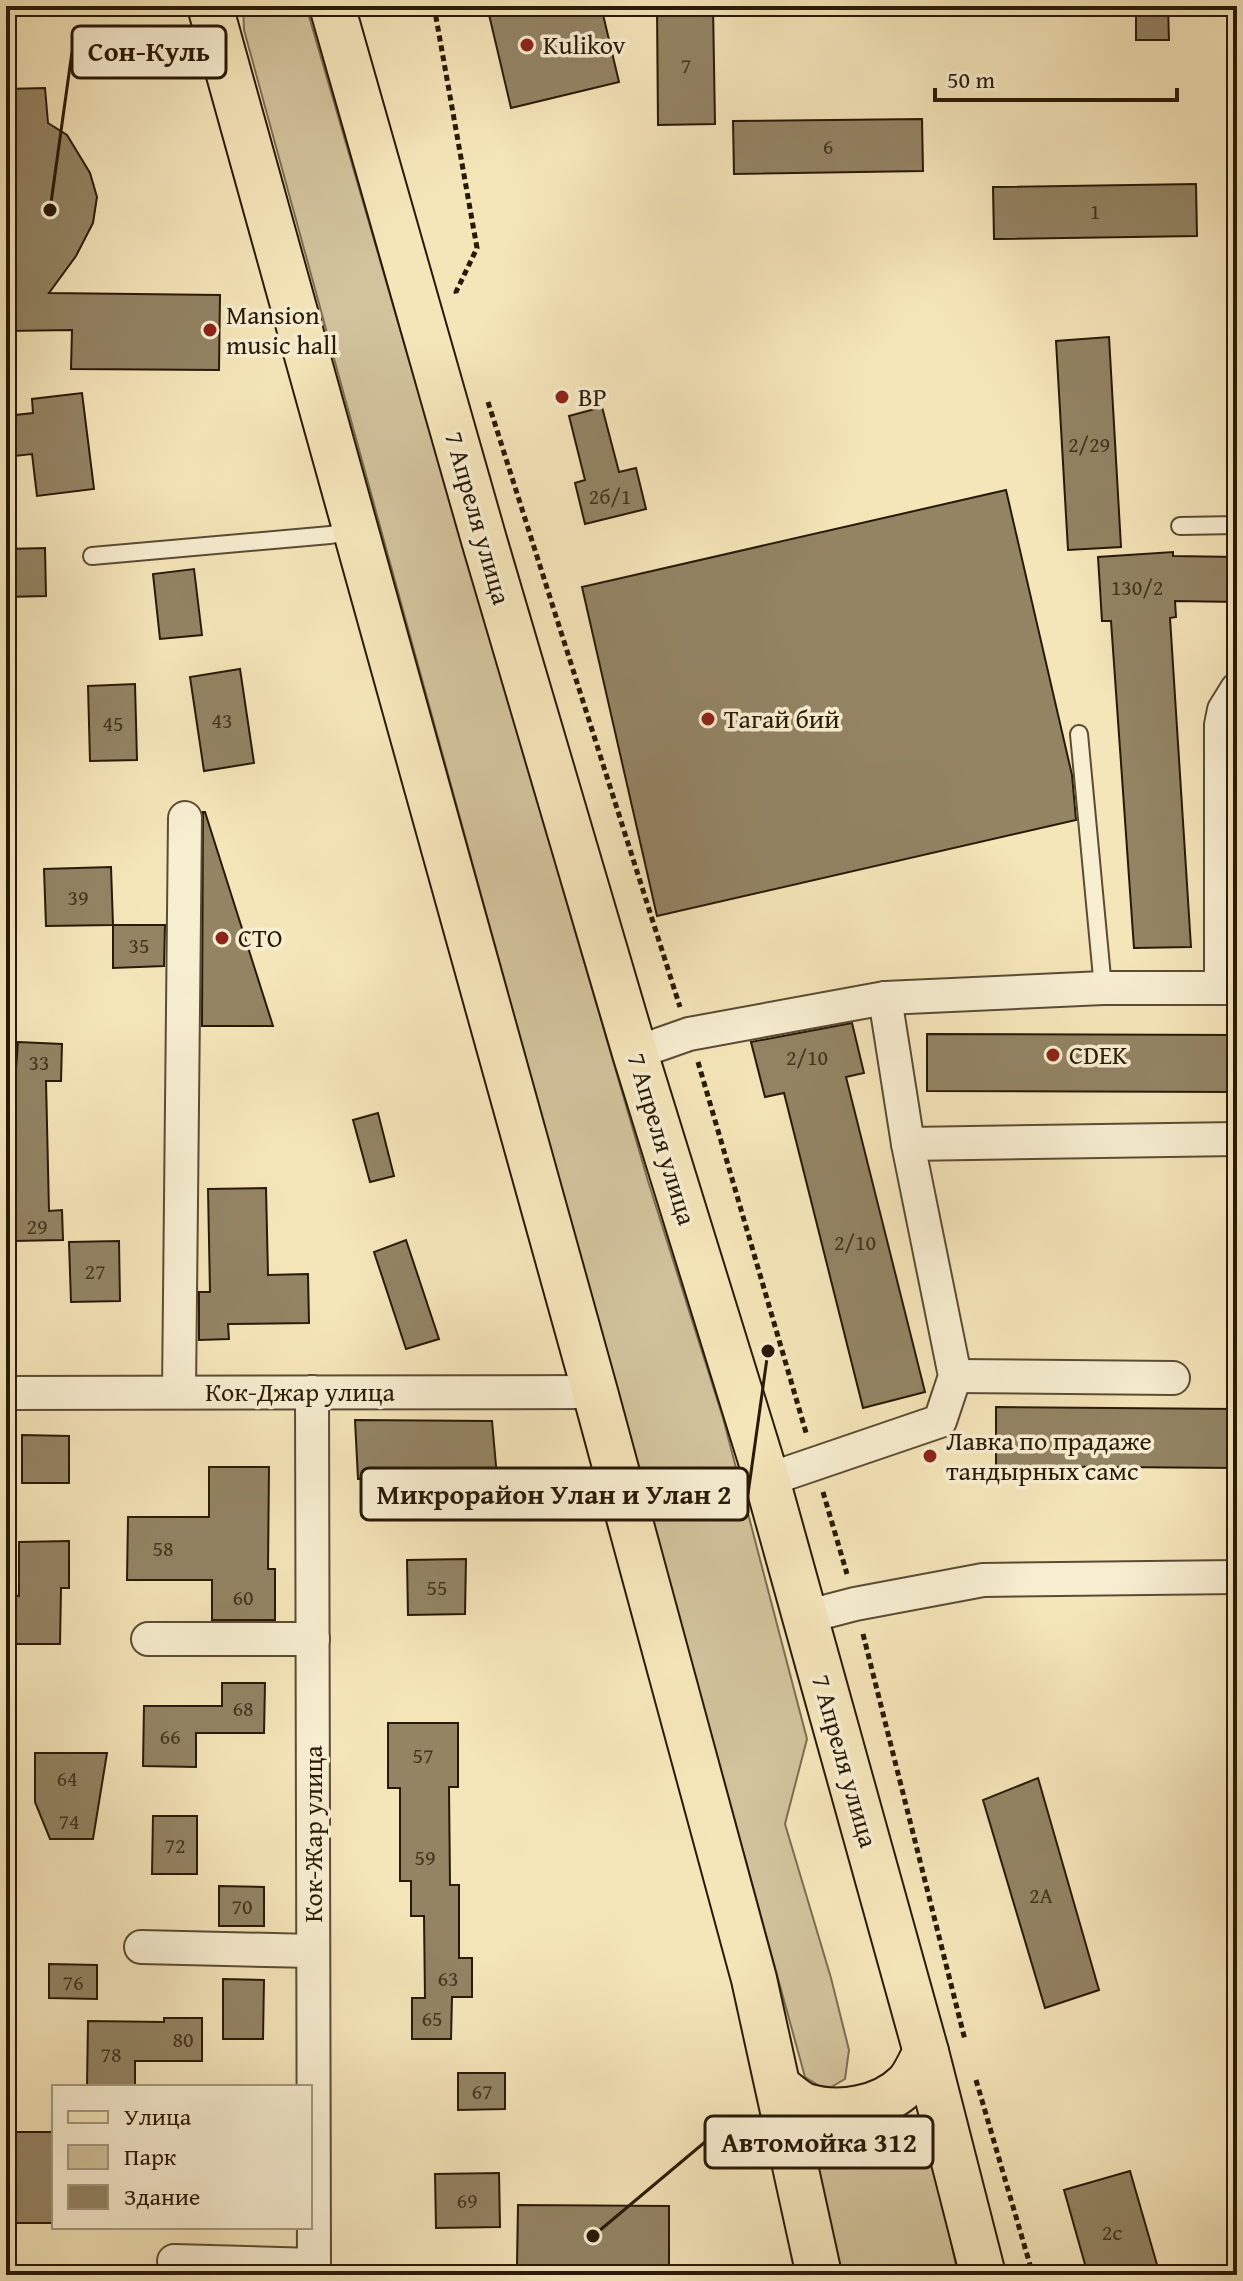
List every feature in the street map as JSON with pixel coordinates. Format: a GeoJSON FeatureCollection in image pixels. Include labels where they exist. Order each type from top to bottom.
{"type":"FeatureCollection","features":[{"type":"Feature","properties":{"kind":"main road"},"geometry":{"type":"LineString","coordinates":[[210,6],[595,1392],[754,1979],[819,2275]]}},
{"type":"Feature","properties":{"kind":"main road","name":"7 Апреля улица"},"geometry":{"type":"LineString","coordinates":[[332,6],[635,1053],[767,1480],[926,2052],[983,2275]]}},
{"type":"Feature","properties":{"kind":"main road"},"geometry":{"type":"LineString","coordinates":[[780,2088],[804,2105],[860,2109],[888,2099],[909,2083],[926,2052]]}},
{"type":"Feature","properties":{"kind":"street"},"geometry":{"type":"LineString","coordinates":[[635,1053],[689,1034],[885,998],[1103,988],[1229,988],[1221,725],[1224,710],[1237,689]]}},
{"type":"Feature","properties":{"kind":"street"},"geometry":{"type":"LineString","coordinates":[[179,1392],[185,818]]}},
{"type":"Feature","properties":{"kind":"street"},"geometry":{"type":"LineString","coordinates":[[767,1480],[940,1421],[955,1376],[908,1144],[885,998]]}},
{"type":"Feature","properties":{"kind":"street"},"geometry":{"type":"LineString","coordinates":[[908,1144],[1237,1139]]}},
{"type":"Feature","properties":{"kind":"street"},"geometry":{"type":"LineString","coordinates":[[955,1376],[1173,1378]]}},
{"type":"Feature","properties":{"kind":"street","name":"Кок-Жар улица"},"geometry":{"type":"LineString","coordinates":[[312,1392],[314,2270]]}},
{"type":"Feature","properties":{"kind":"street","name":"Кок-Джар улица"},"geometry":{"type":"LineString","coordinates":[[6,1393],[595,1392]]}},
{"type":"Feature","properties":{"kind":"street"},"geometry":{"type":"LineString","coordinates":[[805,1617],[855,1604],[983,1580],[1237,1577]]}},
{"type":"Feature","properties":{"kind":"street"},"geometry":{"type":"LineString","coordinates":[[148,1639],[313,1639]]}},
{"type":"Feature","properties":{"kind":"street"},"geometry":{"type":"LineString","coordinates":[[141,1947],[313,1951]]}},
{"type":"Feature","properties":{"kind":"street"},"geometry":{"type":"LineString","coordinates":[[174,2261],[314,2270]]}},
{"type":"Feature","properties":{"kind":"lane"},"geometry":{"type":"LineString","coordinates":[[1180,526],[1237,525]]}},
{"type":"Feature","properties":{"kind":"lane"},"geometry":{"type":"LineString","coordinates":[[92,556],[330,535],[356,530]]}},
{"type":"Feature","properties":{"kind":"lane"},"geometry":{"type":"LineString","coordinates":[[1079,734],[1103,988]]}},
{"type":"Feature","properties":{"kind":"path"},"geometry":{"type":"LineString","coordinates":[[434,6],[477,248],[456,292],[460,306]]}},
{"type":"Feature","properties":{"kind":"path"},"geometry":{"type":"LineString","coordinates":[[484,390],[707,1086],[855,1604],[969,2054]]}},
{"type":"Feature","properties":{"kind":"path"},"geometry":{"type":"LineString","coordinates":[[972,2069],[1033,2275]]}},
{"type":"Feature","properties":{"kind":"green space"},"geometry":{"type":"Polygon","coordinates":[[[243,6],[306,6],[648,1181],[723,1418],[807,1739],[785,1824],[849,2050],[845,2079],[826,2090],[805,2077],[244,30],[243,6]]]}},
{"type":"Feature","properties":{"kind":"green space"},"geometry":{"type":"Polygon","coordinates":[[[886,2119],[918,2126],[931,2148],[958,2275],[839,2275],[818,2165],[820,2143],[844,2120],[886,2119]]]}},
{"type":"Feature","properties":{"kind":"building"},"geometry":{"type":"Polygon","coordinates":[[[487,6],[601,6],[619,82],[511,108],[487,6]]]}},
{"type":"Feature","properties":{"kind":"building"},"geometry":{"type":"Polygon","coordinates":[[[657,6],[713,6],[715,124],[658,125],[657,6]]]}},
{"type":"Feature","properties":{"kind":"building"},"geometry":{"type":"Polygon","coordinates":[[[1136,6],[1168,6],[1169,40],[1136,40],[1136,6]]]}},
{"type":"Feature","properties":{"kind":"building"},"geometry":{"type":"Polygon","coordinates":[[[45,88],[48,123],[67,135],[90,173],[97,197],[93,223],[76,256],[49,293],[220,295],[219,370],[71,369],[72,330],[6,331],[6,89],[45,88]]]}},
{"type":"Feature","properties":{"kind":"building"},"geometry":{"type":"Polygon","coordinates":[[[922,119],[923,171],[734,174],[733,121],[922,119]]]}},
{"type":"Feature","properties":{"kind":"building"},"geometry":{"type":"Polygon","coordinates":[[[1196,184],[1197,236],[994,239],[993,187],[1196,184]]]}},
{"type":"Feature","properties":{"kind":"building"},"geometry":{"type":"Polygon","coordinates":[[[1109,337],[1121,547],[1068,550],[1056,341],[1109,337]]]}},
{"type":"Feature","properties":{"kind":"building"},"geometry":{"type":"Polygon","coordinates":[[[82,393],[94,489],[37,496],[32,454],[6,457],[6,416],[33,413],[32,399],[82,393]]]}},
{"type":"Feature","properties":{"kind":"building"},"geometry":{"type":"Polygon","coordinates":[[[602,407],[619,472],[636,468],[646,509],[585,524],[575,483],[585,480],[569,416],[602,407]]]}},
{"type":"Feature","properties":{"kind":"building"},"geometry":{"type":"Polygon","coordinates":[[[1006,490],[1072,775],[1076,820],[657,916],[582,587],[1006,490]]]}},
{"type":"Feature","properties":{"kind":"building"},"geometry":{"type":"Polygon","coordinates":[[[45,548],[46,596],[6,597],[6,549],[45,548]]]}},
{"type":"Feature","properties":{"kind":"building"},"geometry":{"type":"Polygon","coordinates":[[[1173,552],[1173,556],[1237,557],[1237,602],[1175,601],[1176,617],[1170,618],[1191,947],[1134,948],[1111,621],[1102,621],[1098,557],[1173,552]]]}},
{"type":"Feature","properties":{"kind":"building"},"geometry":{"type":"Polygon","coordinates":[[[194,569],[202,635],[160,639],[153,574],[194,569]]]}},
{"type":"Feature","properties":{"kind":"building"},"geometry":{"type":"Polygon","coordinates":[[[240,669],[254,763],[204,771],[190,677],[240,669]]]}},
{"type":"Feature","properties":{"kind":"building"},"geometry":{"type":"Polygon","coordinates":[[[135,684],[137,760],[90,761],[88,686],[135,684]]]}},
{"type":"Feature","properties":{"kind":"building","name":"СТО"},"geometry":{"type":"Polygon","coordinates":[[[205,812],[273,1026],[202,1026],[205,812]]]}},
{"type":"Feature","properties":{"kind":"building"},"geometry":{"type":"Polygon","coordinates":[[[111,867],[113,925],[46,926],[44,869],[111,867]]]}},
{"type":"Feature","properties":{"kind":"building"},"geometry":{"type":"Polygon","coordinates":[[[113,925],[165,925],[164,966],[113,968],[113,925]]]}},
{"type":"Feature","properties":{"kind":"building"},"geometry":{"type":"Polygon","coordinates":[[[852,1023],[864,1073],[846,1077],[925,1392],[863,1408],[784,1093],[765,1097],[751,1042],[852,1023]]]}},
{"type":"Feature","properties":{"kind":"building"},"geometry":{"type":"Polygon","coordinates":[[[927,1034],[1237,1035],[1237,1092],[927,1091],[927,1034]]]}},
{"type":"Feature","properties":{"kind":"building"},"geometry":{"type":"Polygon","coordinates":[[[18,1042],[62,1044],[61,1081],[46,1081],[49,1211],[62,1210],[63,1240],[12,1241],[9,1122],[12,1122],[18,1042]]]}},
{"type":"Feature","properties":{"kind":"building"},"geometry":{"type":"Polygon","coordinates":[[[378,1113],[394,1176],[370,1182],[353,1120],[378,1113]]]}},
{"type":"Feature","properties":{"kind":"building"},"geometry":{"type":"Polygon","coordinates":[[[266,1188],[268,1275],[308,1274],[309,1323],[228,1324],[229,1339],[199,1340],[199,1292],[210,1292],[208,1189],[266,1188]]]}},
{"type":"Feature","properties":{"kind":"building"},"geometry":{"type":"Polygon","coordinates":[[[406,1240],[439,1339],[406,1349],[374,1252],[406,1240]]]}},
{"type":"Feature","properties":{"kind":"building"},"geometry":{"type":"Polygon","coordinates":[[[119,1241],[120,1301],[71,1302],[69,1242],[119,1241]]]}},
{"type":"Feature","properties":{"kind":"building"},"geometry":{"type":"Polygon","coordinates":[[[996,1407],[1237,1409],[1237,1468],[996,1466],[996,1407]]]}},
{"type":"Feature","properties":{"kind":"building"},"geometry":{"type":"Polygon","coordinates":[[[355,1420],[492,1421],[497,1477],[358,1479],[355,1420]]]}},
{"type":"Feature","properties":{"kind":"building"},"geometry":{"type":"Polygon","coordinates":[[[22,1435],[69,1436],[69,1483],[22,1483],[22,1435]]]}},
{"type":"Feature","properties":{"kind":"building"},"geometry":{"type":"Polygon","coordinates":[[[209,1467],[269,1467],[268,1569],[275,1569],[275,1620],[212,1620],[212,1580],[127,1580],[128,1517],[209,1517],[209,1467]]]}},
{"type":"Feature","properties":{"kind":"building"},"geometry":{"type":"Polygon","coordinates":[[[69,1541],[69,1588],[61,1588],[60,1644],[11,1644],[11,1595],[19,1596],[19,1542],[69,1541]]]}},
{"type":"Feature","properties":{"kind":"building"},"geometry":{"type":"Polygon","coordinates":[[[466,1559],[465,1614],[408,1615],[407,1560],[466,1559]]]}},
{"type":"Feature","properties":{"kind":"building"},"geometry":{"type":"Polygon","coordinates":[[[222,1683],[265,1683],[264,1733],[196,1733],[196,1767],[143,1766],[144,1706],[222,1706],[222,1683]]]}},
{"type":"Feature","properties":{"kind":"building"},"geometry":{"type":"Polygon","coordinates":[[[388,1723],[458,1723],[458,1787],[449,1787],[450,1885],[459,1885],[459,1958],[472,1958],[472,1997],[452,1997],[451,2039],[412,2039],[412,1998],[425,1998],[424,1916],[411,1916],[411,1881],[400,1881],[400,1788],[388,1788],[388,1723]]]}},
{"type":"Feature","properties":{"kind":"building"},"geometry":{"type":"Polygon","coordinates":[[[35,1753],[107,1753],[93,1839],[50,1839],[35,1802],[35,1753]]]}},
{"type":"Feature","properties":{"kind":"building"},"geometry":{"type":"Polygon","coordinates":[[[1038,1778],[1099,1990],[1045,2008],[983,1800],[1038,1778]]]}},
{"type":"Feature","properties":{"kind":"building"},"geometry":{"type":"Polygon","coordinates":[[[153,1816],[197,1816],[197,1874],[152,1874],[153,1816]]]}},
{"type":"Feature","properties":{"kind":"building"},"geometry":{"type":"Polygon","coordinates":[[[219,1886],[264,1887],[264,1926],[219,1926],[219,1886]]]}},
{"type":"Feature","properties":{"kind":"building"},"geometry":{"type":"Polygon","coordinates":[[[49,1964],[97,1965],[97,1999],[49,1998],[49,1964]]]}},
{"type":"Feature","properties":{"kind":"building"},"geometry":{"type":"Polygon","coordinates":[[[223,1979],[264,1980],[263,2039],[223,2039],[223,1979]]]}},
{"type":"Feature","properties":{"kind":"building"},"geometry":{"type":"Polygon","coordinates":[[[164,2018],[202,2018],[202,2061],[135,2061],[135,2085],[87,2085],[88,2021],[164,2022],[164,2018]]]}},
{"type":"Feature","properties":{"kind":"building"},"geometry":{"type":"Polygon","coordinates":[[[458,2073],[505,2073],[505,2109],[458,2110],[458,2073]]]}},
{"type":"Feature","properties":{"kind":"building"},"geometry":{"type":"Polygon","coordinates":[[[9,2132],[52,2132],[52,2223],[8,2223],[9,2132]]]}},
{"type":"Feature","properties":{"kind":"building"},"geometry":{"type":"Polygon","coordinates":[[[1130,2171],[1160,2275],[1088,2275],[1064,2190],[1130,2171]]]}},
{"type":"Feature","properties":{"kind":"building"},"geometry":{"type":"Polygon","coordinates":[[[499,2173],[500,2227],[436,2228],[435,2174],[499,2173]]]}},
{"type":"Feature","properties":{"kind":"building"},"geometry":{"type":"Polygon","coordinates":[[[518,2205],[669,2206],[669,2266],[517,2265],[518,2205]]]}},
{"type":"Feature","properties":{"kind":"place","name":"Kulikov"},"geometry":{"type":"Point","coordinates":[527,45]}},
{"type":"Feature","properties":{"kind":"place","name":"Сон-Куль"},"geometry":{"type":"Point","coordinates":[50,210]}},
{"type":"Feature","properties":{"kind":"place","name":"Mansion music hall"},"geometry":{"type":"Point","coordinates":[210,330]}},
{"type":"Feature","properties":{"kind":"place","name":"BP"},"geometry":{"type":"Point","coordinates":[562,397]}},
{"type":"Feature","properties":{"kind":"place","name":"Тагай бий"},"geometry":{"type":"Point","coordinates":[708,719]}},
{"type":"Feature","properties":{"kind":"place","name":"СТО"},"geometry":{"type":"Point","coordinates":[222,938]}},
{"type":"Feature","properties":{"kind":"place","name":"CDEK"},"geometry":{"type":"Point","coordinates":[1053,1055]}},
{"type":"Feature","properties":{"kind":"place","name":"Микрорайон Улан и Улан 2"},"geometry":{"type":"Point","coordinates":[768,1351]}},
{"type":"Feature","properties":{"kind":"place","name":"Лавка по прадаже тандырных самс"},"geometry":{"type":"Point","coordinates":[930,1456]}},
{"type":"Feature","properties":{"kind":"place","name":"Автомойка 312"},"geometry":{"type":"Point","coordinates":[593,2236]}}]}
